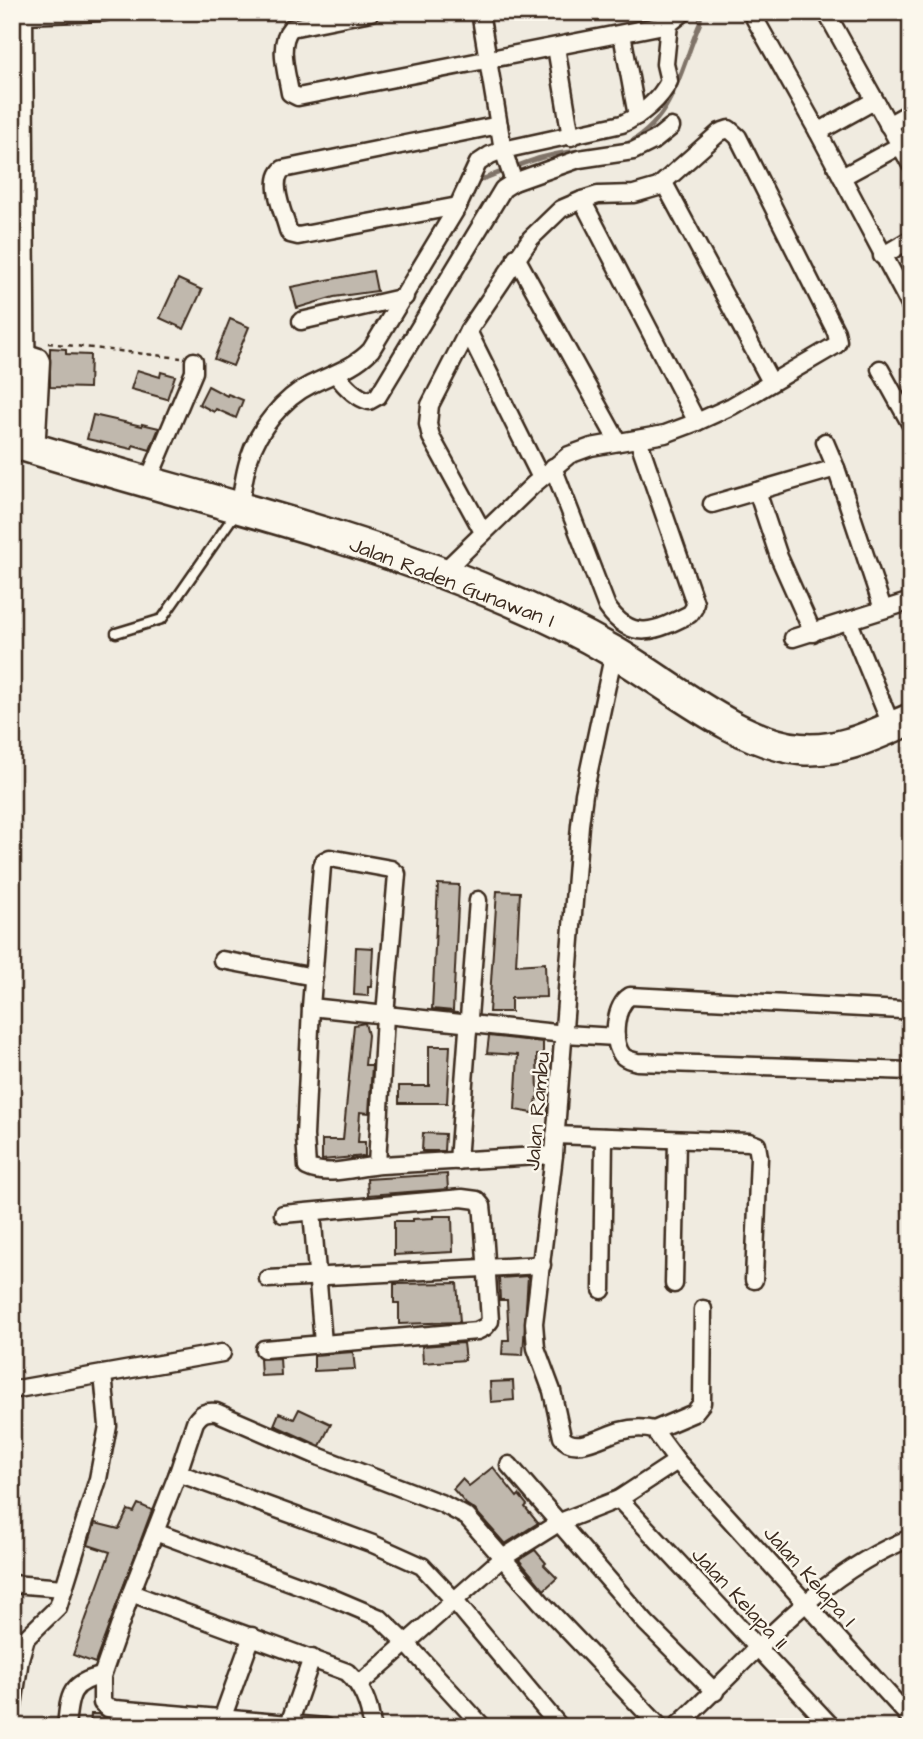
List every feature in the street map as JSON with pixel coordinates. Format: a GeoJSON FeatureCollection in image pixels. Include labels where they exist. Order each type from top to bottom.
{"type":"FeatureCollection","features":[{"type":"Feature","properties":{"kind":"highway","name":"Jalan Raden Gunawan I"},"geometry":{"type":"LineString","coordinates":[[25,445],[299,524],[493,593],[614,652],[695,704],[761,740],[800,749],[832,747],[862,740],[901,723]]}},
{"type":"Feature","properties":{"kind":"street"},"geometry":{"type":"LineString","coordinates":[[25,445],[41,362],[22,344],[19,163],[24,14],[104,12]]}},
{"type":"Feature","properties":{"kind":"street"},"geometry":{"type":"LineString","coordinates":[[371,12],[291,28],[284,55],[290,93],[298,97],[622,34],[668,24],[684,12]]}},
{"type":"Feature","properties":{"kind":"street"},"geometry":{"type":"LineString","coordinates":[[240,507],[249,459],[273,417],[294,395],[308,385],[344,383],[369,401],[378,396],[499,194],[509,168],[480,12]]}},
{"type":"Feature","properties":{"kind":"street"},"geometry":{"type":"LineString","coordinates":[[751,12],[911,307]]}},
{"type":"Feature","properties":{"kind":"street"},"geometry":{"type":"LineString","coordinates":[[826,12],[911,165]]}},
{"type":"Feature","properties":{"kind":"street"},"geometry":{"type":"LineString","coordinates":[[509,168],[571,137],[622,124],[637,116],[660,94],[668,81],[665,64],[668,24]]}},
{"type":"Feature","properties":{"kind":"street"},"geometry":{"type":"LineString","coordinates":[[622,34],[637,116]]}},
{"type":"Feature","properties":{"kind":"street"},"geometry":{"type":"LineString","coordinates":[[556,47],[571,137]]}},
{"type":"Feature","properties":{"kind":"street"},"geometry":{"type":"LineString","coordinates":[[818,132],[874,101]]}},
{"type":"Feature","properties":{"kind":"street"},"geometry":{"type":"LineString","coordinates":[[888,125],[911,112]]}},
{"type":"Feature","properties":{"kind":"street"},"geometry":{"type":"LineString","coordinates":[[458,206],[298,236],[290,234],[288,230],[276,180],[283,169],[499,125]]}},
{"type":"Feature","properties":{"kind":"street"},"geometry":{"type":"LineString","coordinates":[[344,383],[371,350],[405,296],[458,206],[478,163],[490,155],[509,168],[633,151],[655,140],[671,127]]}},
{"type":"Feature","properties":{"kind":"street"},"geometry":{"type":"LineString","coordinates":[[440,574],[547,473],[579,451],[665,434],[696,422],[732,406],[833,348],[838,341],[738,137],[729,129],[720,132],[659,187],[634,194],[598,195],[561,209],[516,257],[468,331],[430,405],[428,424],[431,437],[483,532]]}},
{"type":"Feature","properties":{"kind":"street"},"geometry":{"type":"LineString","coordinates":[[842,177],[899,146]]}},
{"type":"Feature","properties":{"kind":"street"},"geometry":{"type":"LineString","coordinates":[[664,183],[771,382]]}},
{"type":"Feature","properties":{"kind":"street"},"geometry":{"type":"LineString","coordinates":[[582,200],[696,422]]}},
{"type":"Feature","properties":{"kind":"street"},"geometry":{"type":"LineString","coordinates":[[882,256],[911,239]]}},
{"type":"Feature","properties":{"kind":"street"},"geometry":{"type":"LineString","coordinates":[[516,257],[618,442]]}},
{"type":"Feature","properties":{"kind":"street"},"geometry":{"type":"LineString","coordinates":[[302,321],[405,296]]}},
{"type":"Feature","properties":{"kind":"street"},"geometry":{"type":"LineString","coordinates":[[468,331],[547,473],[607,607],[623,626],[636,631],[648,630],[690,614],[695,603],[638,439]]}},
{"type":"Feature","properties":{"kind":"street"},"geometry":{"type":"LineString","coordinates":[[148,481],[194,372],[194,362]]}},
{"type":"Feature","properties":{"kind":"street"},"geometry":{"type":"LineString","coordinates":[[880,369],[911,425]]}},
{"type":"Feature","properties":{"kind":"street"},"geometry":{"type":"LineString","coordinates":[[825,442],[883,609]]}},
{"type":"Feature","properties":{"kind":"street"},"geometry":{"type":"LineString","coordinates":[[712,504],[836,468]]}},
{"type":"Feature","properties":{"kind":"street"},"geometry":{"type":"LineString","coordinates":[[757,491],[779,557],[813,633]]}},
{"type":"Feature","properties":{"kind":"street"},"geometry":{"type":"LineString","coordinates":[[793,638],[911,601]]}},
{"type":"Feature","properties":{"kind":"street"},"geometry":{"type":"LineString","coordinates":[[849,622],[901,723]]}},
{"type":"Feature","properties":{"kind":"street","name":"Jalan Rambu"},"geometry":{"type":"LineString","coordinates":[[614,652],[584,794],[554,1155],[534,1335],[565,1442],[587,1442],[633,1428],[654,1430]]}},
{"type":"Feature","properties":{"kind":"street"},"geometry":{"type":"LineString","coordinates":[[377,1165],[385,1014],[397,877],[394,870],[330,858],[324,861],[311,1007],[305,1136],[307,1167],[330,1171],[377,1165],[554,1155]]}},
{"type":"Feature","properties":{"kind":"street"},"geometry":{"type":"LineString","coordinates":[[458,1161],[478,900]]}},
{"type":"Feature","properties":{"kind":"street"},"geometry":{"type":"LineString","coordinates":[[222,960],[314,977]]}},
{"type":"Feature","properties":{"kind":"street"},"geometry":{"type":"LineString","coordinates":[[911,1014],[902,1010],[630,996],[623,1000],[619,1009],[616,1037],[621,1055],[637,1062],[911,1071]]}},
{"type":"Feature","properties":{"kind":"street"},"geometry":{"type":"LineString","coordinates":[[311,1007],[616,1037]]}},
{"type":"Feature","properties":{"kind":"street"},"geometry":{"type":"LineString","coordinates":[[555,1135],[757,1145],[760,1157],[754,1280]]}},
{"type":"Feature","properties":{"kind":"street"},"geometry":{"type":"LineString","coordinates":[[602,1290],[604,1137]]}},
{"type":"Feature","properties":{"kind":"street"},"geometry":{"type":"LineString","coordinates":[[674,1284],[677,1140]]}},
{"type":"Feature","properties":{"kind":"street"},"geometry":{"type":"LineString","coordinates":[[264,1349],[477,1331],[485,1327],[491,1315],[482,1206],[472,1198],[283,1214]]}},
{"type":"Feature","properties":{"kind":"street"},"geometry":{"type":"LineString","coordinates":[[312,1212],[323,1343]]}},
{"type":"Feature","properties":{"kind":"street"},"geometry":{"type":"LineString","coordinates":[[268,1279],[542,1265]]}},
{"type":"Feature","properties":{"kind":"street"},"geometry":{"type":"LineString","coordinates":[[360,1684],[501,1559],[560,1522],[619,1499],[677,1461],[654,1430],[694,1413],[702,1403],[703,1309]]}},
{"type":"Feature","properties":{"kind":"street"},"geometry":{"type":"LineString","coordinates":[[12,1390],[222,1353]]}},
{"type":"Feature","properties":{"kind":"street"},"geometry":{"type":"LineString","coordinates":[[12,1712],[26,1638],[36,1625],[55,1612],[98,1479],[108,1426],[103,1374]]}},
{"type":"Feature","properties":{"kind":"street"},"geometry":{"type":"LineString","coordinates":[[325,1727],[108,1708],[102,1703],[102,1676],[131,1592],[195,1422],[199,1415],[207,1411],[216,1412],[320,1457],[443,1504],[467,1517],[501,1559],[660,1727]]}},
{"type":"Feature","properties":{"kind":"street","name":"Jalan Kelapa I"},"geometry":{"type":"LineString","coordinates":[[677,1461],[911,1719]]}},
{"type":"Feature","properties":{"kind":"street"},"geometry":{"type":"LineString","coordinates":[[509,1465],[646,1623],[715,1692]]}},
{"type":"Feature","properties":{"kind":"street"},"geometry":{"type":"LineString","coordinates":[[178,1473],[373,1544],[422,1566],[560,1727]]}},
{"type":"Feature","properties":{"kind":"street","name":"Jalan Kelapa II"},"geometry":{"type":"LineString","coordinates":[[619,1499],[832,1727]]}},
{"type":"Feature","properties":{"kind":"street"},"geometry":{"type":"LineString","coordinates":[[155,1532],[380,1618],[482,1727]]}},
{"type":"Feature","properties":{"kind":"street"},"geometry":{"type":"LineString","coordinates":[[676,1727],[806,1603],[848,1570],[911,1538]]}},
{"type":"Feature","properties":{"kind":"street"},"geometry":{"type":"LineString","coordinates":[[12,1584],[64,1588]]}},
{"type":"Feature","properties":{"kind":"street"},"geometry":{"type":"LineString","coordinates":[[131,1592],[347,1672],[360,1684],[368,1704],[372,1727]]}},
{"type":"Feature","properties":{"kind":"street"},"geometry":{"type":"LineString","coordinates":[[222,1718],[252,1636]]}},
{"type":"Feature","properties":{"kind":"street"},"geometry":{"type":"LineString","coordinates":[[289,1724],[312,1658]]}},
{"type":"Feature","properties":{"kind":"street"},"geometry":{"type":"LineString","coordinates":[[66,1727],[72,1692],[87,1679],[102,1676]]}},
{"type":"Feature","properties":{"kind":"lane"},"geometry":{"type":"LineString","coordinates":[[116,633],[162,619],[240,507]]}},
{"type":"Feature","properties":{"kind":"path"},"geometry":{"type":"LineString","coordinates":[[22,344],[189,359],[194,362]]}},
{"type":"Feature","properties":{"kind":"building"},"geometry":{"type":"Polygon","coordinates":[[[373,271],[377,291],[334,297],[297,308],[291,287],[373,271]]]}},
{"type":"Feature","properties":{"kind":"building"},"geometry":{"type":"Polygon","coordinates":[[[178,279],[202,290],[184,329],[160,318],[178,279]]]}},
{"type":"Feature","properties":{"kind":"building"},"geometry":{"type":"Polygon","coordinates":[[[230,319],[249,327],[233,366],[214,359],[230,319]]]}},
{"type":"Feature","properties":{"kind":"building"},"geometry":{"type":"Polygon","coordinates":[[[50,348],[66,349],[66,354],[90,355],[89,388],[50,387],[50,348]]]}},
{"type":"Feature","properties":{"kind":"building"},"geometry":{"type":"Polygon","coordinates":[[[137,370],[160,377],[161,372],[175,376],[167,399],[131,389],[137,370]]]}},
{"type":"Feature","properties":{"kind":"building"},"geometry":{"type":"Polygon","coordinates":[[[208,386],[227,396],[228,394],[243,400],[236,418],[216,409],[214,412],[199,404],[208,386]]]}},
{"type":"Feature","properties":{"kind":"building"},"geometry":{"type":"Polygon","coordinates":[[[93,415],[159,428],[150,450],[133,445],[132,449],[87,439],[93,415]]]}},
{"type":"Feature","properties":{"kind":"building"},"geometry":{"type":"Polygon","coordinates":[[[438,884],[459,885],[453,1011],[432,1009],[438,884]]]}},
{"type":"Feature","properties":{"kind":"building"},"geometry":{"type":"Polygon","coordinates":[[[497,891],[520,892],[516,965],[545,963],[546,997],[511,998],[511,1012],[489,1012],[497,891]]]}},
{"type":"Feature","properties":{"kind":"building"},"geometry":{"type":"Polygon","coordinates":[[[356,947],[373,948],[368,996],[354,995],[356,947]]]}},
{"type":"Feature","properties":{"kind":"building"},"geometry":{"type":"Polygon","coordinates":[[[365,1023],[368,1035],[365,1065],[372,1065],[369,1113],[360,1112],[358,1142],[365,1142],[365,1156],[322,1160],[322,1140],[343,1140],[354,1025],[365,1023]]]}},
{"type":"Feature","properties":{"kind":"building"},"geometry":{"type":"Polygon","coordinates":[[[489,1036],[543,1042],[543,1055],[537,1055],[538,1095],[533,1113],[515,1110],[518,1055],[487,1053],[489,1036]]]}},
{"type":"Feature","properties":{"kind":"building"},"geometry":{"type":"Polygon","coordinates":[[[429,1046],[450,1046],[447,1103],[399,1103],[399,1086],[429,1086],[429,1046]]]}},
{"type":"Feature","properties":{"kind":"building"},"geometry":{"type":"Polygon","coordinates":[[[423,1133],[445,1134],[444,1151],[422,1151],[423,1133]]]}},
{"type":"Feature","properties":{"kind":"building"},"geometry":{"type":"Polygon","coordinates":[[[447,1174],[448,1189],[368,1195],[367,1179],[447,1174]]]}},
{"type":"Feature","properties":{"kind":"building"},"geometry":{"type":"Polygon","coordinates":[[[434,1216],[452,1216],[453,1252],[394,1255],[394,1221],[413,1221],[434,1216]]]}},
{"type":"Feature","properties":{"kind":"building"},"geometry":{"type":"Polygon","coordinates":[[[528,1276],[523,1355],[502,1354],[503,1340],[509,1340],[507,1300],[500,1300],[499,1278],[528,1276]]]}},
{"type":"Feature","properties":{"kind":"building"},"geometry":{"type":"Polygon","coordinates":[[[457,1283],[460,1322],[399,1324],[399,1303],[394,1303],[394,1284],[457,1283]]]}},
{"type":"Feature","properties":{"kind":"building"},"geometry":{"type":"Polygon","coordinates":[[[463,1343],[465,1360],[423,1363],[422,1346],[463,1343]]]}},
{"type":"Feature","properties":{"kind":"building"},"geometry":{"type":"Polygon","coordinates":[[[353,1352],[355,1369],[314,1371],[314,1355],[353,1352]]]}},
{"type":"Feature","properties":{"kind":"building"},"geometry":{"type":"Polygon","coordinates":[[[280,1358],[281,1375],[261,1376],[260,1359],[280,1358]]]}},
{"type":"Feature","properties":{"kind":"building"},"geometry":{"type":"Polygon","coordinates":[[[513,1381],[514,1400],[491,1402],[490,1382],[513,1381]]]}},
{"type":"Feature","properties":{"kind":"building"},"geometry":{"type":"Polygon","coordinates":[[[299,1409],[331,1424],[320,1446],[274,1425],[279,1413],[294,1419],[299,1409]]]}},
{"type":"Feature","properties":{"kind":"building"},"geometry":{"type":"Polygon","coordinates":[[[493,1467],[517,1497],[519,1495],[538,1523],[505,1544],[453,1489],[462,1479],[469,1486],[493,1467]]]}},
{"type":"Feature","properties":{"kind":"building"},"geometry":{"type":"Polygon","coordinates":[[[138,1504],[152,1510],[95,1663],[73,1655],[110,1552],[88,1545],[95,1523],[119,1529],[128,1510],[134,1512],[138,1504]]]}},
{"type":"Feature","properties":{"kind":"building"},"geometry":{"type":"Polygon","coordinates":[[[535,1550],[546,1563],[544,1565],[557,1578],[544,1590],[519,1560],[535,1550]]]}},
{"type":"Feature","properties":{"kind":"building"},"geometry":{"type":"Polygon","coordinates":[[[91,1714],[108,1719],[108,1727],[90,1727],[91,1714]]]}},
{"type":"Feature","properties":{"kind":"waterway"},"geometry":{"type":"LineString","coordinates":[[624,145],[641,135],[665,108],[700,23],[701,12]]}},
{"type":"Feature","properties":{"kind":"waterway"},"geometry":{"type":"LineString","coordinates":[[483,179],[546,156],[585,151]]}}]}
